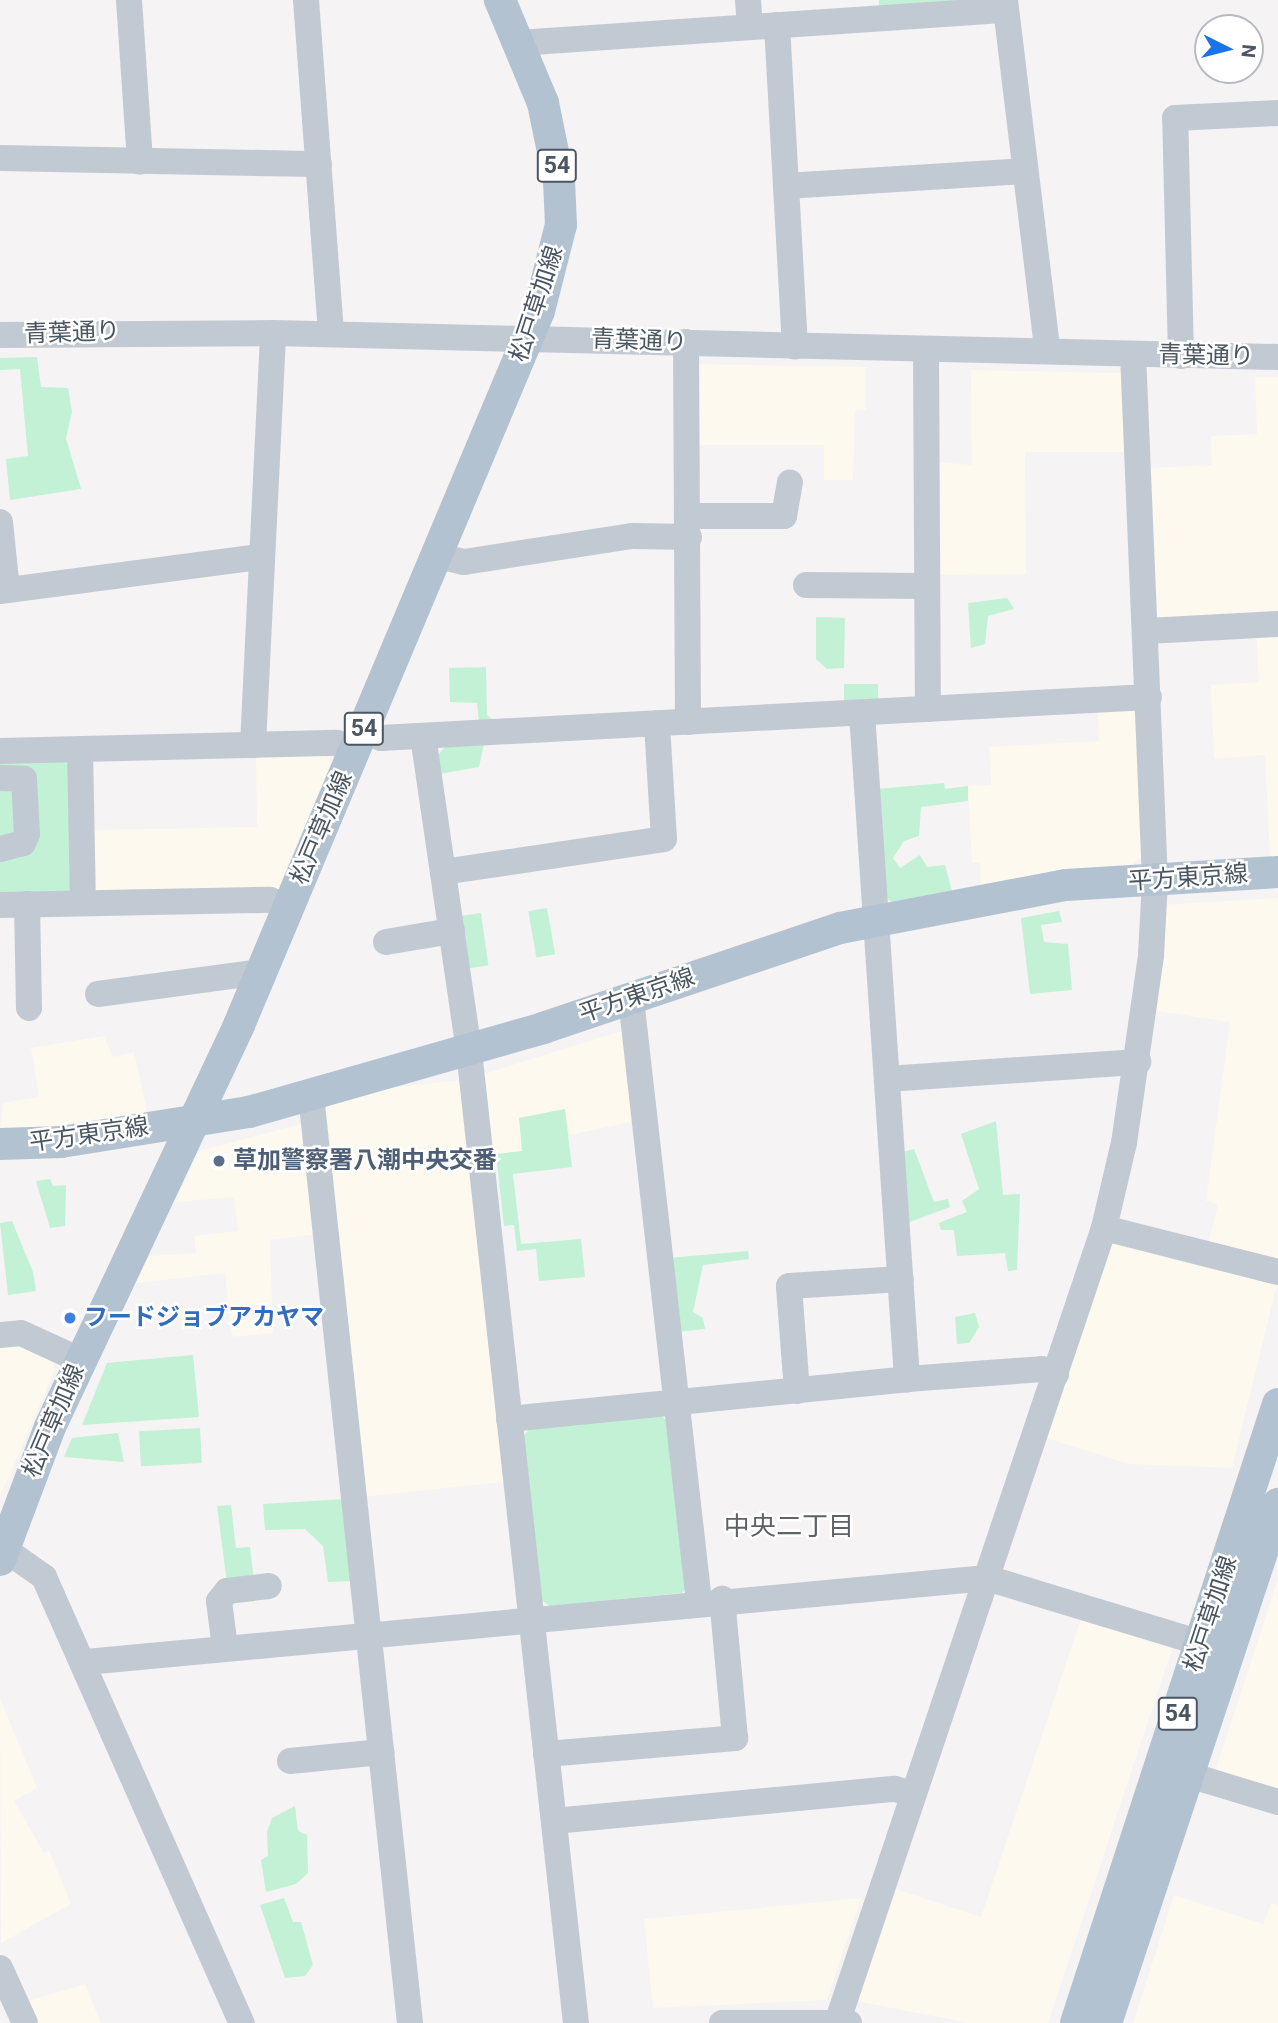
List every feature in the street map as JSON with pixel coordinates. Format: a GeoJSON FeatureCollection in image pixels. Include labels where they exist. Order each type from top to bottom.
{"type":"FeatureCollection","features":[{"type":"Feature","properties":{"kind":"main road","name":"松戸草加線"},"geometry":{"type":"LineString","coordinates":[[2,1554],[80,1360],[197,1120],[530,338],[556,253],[559,181],[543,103],[500,0]]}},
{"type":"Feature","properties":{"kind":"main road","name":"平方東京線"},"geometry":{"type":"LineString","coordinates":[[0,1144],[61,1142],[197,1120],[311,1095],[469,1051],[631,999],[799,939],[877,921],[1066,886],[1278,872]]}},
{"type":"Feature","properties":{"kind":"main road","name":"松戸草加線"},"geometry":{"type":"LineString","coordinates":[[1076,2023],[1278,1404]]}},
{"type":"Feature","properties":{"kind":"main road","name":"松戸草加線"},"geometry":{"type":"LineString","coordinates":[[1106,2023],[1276,1520]]}},
{"type":"Feature","properties":{"kind":"street"},"geometry":{"type":"LineString","coordinates":[[129,0],[140,162]]}},
{"type":"Feature","properties":{"kind":"street"},"geometry":{"type":"LineString","coordinates":[[306,0],[331,334]]}},
{"type":"Feature","properties":{"kind":"street"},"geometry":{"type":"LineString","coordinates":[[518,43],[749,13],[777,25],[1006,5],[1047,349]]}},
{"type":"Feature","properties":{"kind":"street"},"geometry":{"type":"LineString","coordinates":[[777,25],[794,346]]}},
{"type":"Feature","properties":{"kind":"street"},"geometry":{"type":"LineString","coordinates":[[1181,356],[1175,118],[1278,113]]}},
{"type":"Feature","properties":{"kind":"street"},"geometry":{"type":"LineString","coordinates":[[0,158],[318,164]]}},
{"type":"Feature","properties":{"kind":"street"},"geometry":{"type":"LineString","coordinates":[[786,187],[1025,171]]}},
{"type":"Feature","properties":{"kind":"street"},"geometry":{"type":"LineString","coordinates":[[253,745],[260,557],[273,333]]}},
{"type":"Feature","properties":{"kind":"street","name":"青葉通り"},"geometry":{"type":"LineString","coordinates":[[0,335],[273,333],[926,349],[1047,349],[1181,356],[1278,357]]}},
{"type":"Feature","properties":{"kind":"street"},"geometry":{"type":"LineString","coordinates":[[686,342],[688,722]]}},
{"type":"Feature","properties":{"kind":"street"},"geometry":{"type":"LineString","coordinates":[[926,349],[928,709]]}},
{"type":"Feature","properties":{"kind":"street"},"geometry":{"type":"LineString","coordinates":[[722,2023],[841,2022],[913,1794],[1104,1228],[1138,1062],[1155,881],[1147,631],[1133,354]]}},
{"type":"Feature","properties":{"kind":"street"},"geometry":{"type":"LineString","coordinates":[[438,556],[464,562],[688,526],[784,516],[790,483]]}},
{"type":"Feature","properties":{"kind":"street"},"geometry":{"type":"LineString","coordinates":[[0,522],[3,590],[260,557]]}},
{"type":"Feature","properties":{"kind":"street"},"geometry":{"type":"LineString","coordinates":[[806,585],[927,586]]}},
{"type":"Feature","properties":{"kind":"street"},"geometry":{"type":"LineString","coordinates":[[1147,631],[1278,624]]}},
{"type":"Feature","properties":{"kind":"street"},"geometry":{"type":"LineString","coordinates":[[0,751],[338,743],[381,738],[1149,698]]}},
{"type":"Feature","properties":{"kind":"street"},"geometry":{"type":"LineString","coordinates":[[862,713],[907,1379]]}},
{"type":"Feature","properties":{"kind":"street"},"geometry":{"type":"LineString","coordinates":[[443,872],[664,839],[657,723]]}},
{"type":"Feature","properties":{"kind":"street"},"geometry":{"type":"LineString","coordinates":[[423,736],[469,1051],[576,2023]]}},
{"type":"Feature","properties":{"kind":"street"},"geometry":{"type":"LineString","coordinates":[[80,750],[83,903]]}},
{"type":"Feature","properties":{"kind":"street"},"geometry":{"type":"LineString","coordinates":[[0,778],[24,779],[27,834],[23,843],[0,849]]}},
{"type":"Feature","properties":{"kind":"street"},"geometry":{"type":"LineString","coordinates":[[0,905],[270,900],[289,906]]}},
{"type":"Feature","properties":{"kind":"street"},"geometry":{"type":"LineString","coordinates":[[27,904],[29,1008]]}},
{"type":"Feature","properties":{"kind":"street"},"geometry":{"type":"LineString","coordinates":[[386,942],[452,932]]}},
{"type":"Feature","properties":{"kind":"street"},"geometry":{"type":"LineString","coordinates":[[98,993],[261,972]]}},
{"type":"Feature","properties":{"kind":"street"},"geometry":{"type":"LineString","coordinates":[[546,1754],[735,1738],[675,1404],[631,999]]}},
{"type":"Feature","properties":{"kind":"street"},"geometry":{"type":"LineString","coordinates":[[887,1079],[1138,1062]]}},
{"type":"Feature","properties":{"kind":"street"},"geometry":{"type":"LineString","coordinates":[[311,1095],[410,2023]]}},
{"type":"Feature","properties":{"kind":"street"},"geometry":{"type":"LineString","coordinates":[[1104,1228],[1278,1272]]}},
{"type":"Feature","properties":{"kind":"street"},"geometry":{"type":"LineString","coordinates":[[797,1391],[789,1286],[901,1279]]}},
{"type":"Feature","properties":{"kind":"street"},"geometry":{"type":"LineString","coordinates":[[0,1335],[21,1333],[80,1360]]}},
{"type":"Feature","properties":{"kind":"street"},"geometry":{"type":"LineString","coordinates":[[509,1419],[907,1379],[1042,1369],[1056,1374]]}},
{"type":"Feature","properties":{"kind":"street"},"geometry":{"type":"LineString","coordinates":[[2,1554],[44,1577],[86,1662],[242,2023]]}},
{"type":"Feature","properties":{"kind":"street"},"geometry":{"type":"LineString","coordinates":[[86,1662],[711,1600],[987,1578],[1201,1643]]}},
{"type":"Feature","properties":{"kind":"street"},"geometry":{"type":"LineString","coordinates":[[225,1648],[219,1601],[227,1591],[269,1586]]}},
{"type":"Feature","properties":{"kind":"street"},"geometry":{"type":"LineString","coordinates":[[290,1761],[382,1752]]}},
{"type":"Feature","properties":{"kind":"street"},"geometry":{"type":"LineString","coordinates":[[1188,1775],[1278,1802]]}},
{"type":"Feature","properties":{"kind":"street"},"geometry":{"type":"LineString","coordinates":[[554,1821],[895,1789],[913,1794]]}},
{"type":"Feature","properties":{"kind":"street"},"geometry":{"type":"LineString","coordinates":[[0,1968],[25,2023]]}},
{"type":"Feature","properties":{"kind":"shaded area"},"geometry":{"type":"Polygon","coordinates":[[[695,364],[866,367],[866,410],[855,410],[853,480],[824,480],[824,445],[696,445],[695,364]]]}},
{"type":"Feature","properties":{"kind":"shaded area"},"geometry":{"type":"Polygon","coordinates":[[[971,370],[1124,373],[1127,452],[1025,452],[1026,574],[937,575],[937,462],[972,465],[971,370]]]}},
{"type":"Feature","properties":{"kind":"shaded area"},"geometry":{"type":"Polygon","coordinates":[[[1255,377],[1278,377],[1278,615],[1154,621],[1149,468],[1212,465],[1211,436],[1257,434],[1255,377]]]}},
{"type":"Feature","properties":{"kind":"shaded area"},"geometry":{"type":"Polygon","coordinates":[[[1278,630],[1278,859],[1270,860],[1265,755],[1214,759],[1211,685],[1259,682],[1256,631],[1278,630]]]}},
{"type":"Feature","properties":{"kind":"shaded area"},"geometry":{"type":"Polygon","coordinates":[[[1137,707],[1143,855],[1130,867],[981,886],[980,863],[972,863],[968,786],[991,785],[989,747],[1099,741],[1098,709],[1137,707]]]}},
{"type":"Feature","properties":{"kind":"shaded area"},"geometry":{"type":"Polygon","coordinates":[[[324,753],[331,763],[278,889],[89,892],[88,830],[257,827],[256,755],[324,753]]]}},
{"type":"Feature","properties":{"kind":"shaded area"},"geometry":{"type":"Polygon","coordinates":[[[1278,898],[1278,1261],[1208,1244],[1218,1204],[1206,1201],[1230,1022],[1156,1011],[1161,905],[1278,898]]]}},
{"type":"Feature","properties":{"kind":"shaded area"},"geometry":{"type":"Polygon","coordinates":[[[625,1030],[635,1121],[570,1135],[564,1109],[519,1118],[523,1151],[491,1155],[483,1074],[625,1030]]]}},
{"type":"Feature","properties":{"kind":"shaded area"},"geometry":{"type":"Polygon","coordinates":[[[104,1036],[113,1057],[134,1052],[147,1111],[55,1131],[0,1130],[3,1103],[39,1097],[31,1048],[104,1036]]]}},
{"type":"Feature","properties":{"kind":"shaded area"},"geometry":{"type":"Polygon","coordinates":[[[463,1080],[505,1482],[363,1497],[321,1095],[463,1080]]]}},
{"type":"Feature","properties":{"kind":"shaded area"},"geometry":{"type":"Polygon","coordinates":[[[305,1123],[317,1234],[270,1240],[273,1333],[232,1337],[225,1273],[136,1283],[149,1256],[196,1253],[194,1236],[238,1231],[234,1197],[175,1202],[199,1151],[305,1123]]]}},
{"type":"Feature","properties":{"kind":"shaded area"},"geometry":{"type":"Polygon","coordinates":[[[1108,1242],[1278,1280],[1232,1468],[1129,1464],[1043,1437],[1108,1242]]]}},
{"type":"Feature","properties":{"kind":"shaded area"},"geometry":{"type":"Polygon","coordinates":[[[17,1342],[51,1359],[55,1370],[0,1497],[0,1345],[17,1342]]]}},
{"type":"Feature","properties":{"kind":"shaded area"},"geometry":{"type":"Polygon","coordinates":[[[1278,1579],[1278,1793],[1215,1772],[1278,1579]]]}},
{"type":"Feature","properties":{"kind":"shaded area"},"geometry":{"type":"Polygon","coordinates":[[[1082,1616],[1173,1646],[1048,2023],[969,2023],[856,2001],[893,1888],[981,1917],[1082,1616]]]}},
{"type":"Feature","properties":{"kind":"shaded area"},"geometry":{"type":"Polygon","coordinates":[[[0,1698],[37,1788],[14,1801],[44,1853],[49,1850],[71,1904],[1,1943],[0,1698]]]}},
{"type":"Feature","properties":{"kind":"shaded area"},"geometry":{"type":"Polygon","coordinates":[[[1174,1895],[1263,1924],[1271,1903],[1278,1905],[1278,2023],[1133,2023],[1174,1895]]]}},
{"type":"Feature","properties":{"kind":"shaded area"},"geometry":{"type":"Polygon","coordinates":[[[861,1898],[827,2000],[653,2008],[644,1919],[861,1898]]]}},
{"type":"Feature","properties":{"kind":"shaded area"},"geometry":{"type":"Polygon","coordinates":[[[85,1984],[101,2023],[37,2023],[28,2001],[85,1984]]]}},
{"type":"Feature","properties":{"kind":"green space"},"geometry":{"type":"Polygon","coordinates":[[[879,0],[985,0],[879,6],[879,0]]]}},
{"type":"Feature","properties":{"kind":"green space"},"geometry":{"type":"Polygon","coordinates":[[[37,357],[41,387],[68,388],[72,412],[66,438],[81,489],[10,500],[6,459],[28,456],[20,369],[0,370],[0,358],[37,357]]]}},
{"type":"Feature","properties":{"kind":"green space"},"geometry":{"type":"Polygon","coordinates":[[[1007,598],[1014,609],[988,616],[985,644],[971,648],[968,603],[1007,598]]]}},
{"type":"Feature","properties":{"kind":"green space"},"geometry":{"type":"Polygon","coordinates":[[[816,617],[845,618],[844,668],[827,669],[816,659],[816,617]]]}},
{"type":"Feature","properties":{"kind":"green space"},"geometry":{"type":"Polygon","coordinates":[[[486,667],[487,715],[497,723],[479,724],[477,703],[450,702],[449,668],[486,667]]]}},
{"type":"Feature","properties":{"kind":"green space"},"geometry":{"type":"Polygon","coordinates":[[[844,684],[878,684],[878,704],[844,704],[844,684]]]}},
{"type":"Feature","properties":{"kind":"green space"},"geometry":{"type":"Polygon","coordinates":[[[484,743],[479,767],[439,774],[437,757],[446,745],[484,743]]]}},
{"type":"Feature","properties":{"kind":"green space"},"geometry":{"type":"Polygon","coordinates":[[[64,760],[73,768],[76,884],[69,893],[0,894],[0,761],[64,760]]]}},
{"type":"Feature","properties":{"kind":"green space"},"geometry":{"type":"Polygon","coordinates":[[[944,783],[945,789],[968,786],[968,801],[921,807],[919,836],[904,841],[893,858],[900,868],[920,855],[927,867],[945,865],[952,891],[893,903],[884,896],[877,789],[944,783]]]}},
{"type":"Feature","properties":{"kind":"green space"},"geometry":{"type":"Polygon","coordinates":[[[547,908],[555,954],[536,958],[528,911],[547,908]]]}},
{"type":"Feature","properties":{"kind":"green space"},"geometry":{"type":"Polygon","coordinates":[[[1059,911],[1062,922],[1041,925],[1044,942],[1068,944],[1072,990],[1030,994],[1021,918],[1059,911]]]}},
{"type":"Feature","properties":{"kind":"green space"},"geometry":{"type":"Polygon","coordinates":[[[481,913],[488,965],[469,968],[461,916],[481,913]]]}},
{"type":"Feature","properties":{"kind":"green space"},"geometry":{"type":"Polygon","coordinates":[[[565,1109],[572,1167],[513,1174],[521,1244],[581,1239],[585,1277],[539,1281],[536,1249],[517,1251],[514,1225],[504,1226],[496,1154],[522,1151],[519,1118],[565,1109]]]}},
{"type":"Feature","properties":{"kind":"green space"},"geometry":{"type":"Polygon","coordinates":[[[996,1121],[1003,1195],[1020,1194],[1017,1270],[1008,1271],[1005,1253],[957,1256],[954,1230],[941,1230],[939,1223],[967,1212],[962,1201],[979,1189],[961,1134],[996,1121]]]}},
{"type":"Feature","properties":{"kind":"green space"},"geometry":{"type":"Polygon","coordinates":[[[914,1149],[934,1202],[948,1199],[950,1207],[907,1223],[902,1152],[914,1149]]]}},
{"type":"Feature","properties":{"kind":"green space"},"geometry":{"type":"Polygon","coordinates":[[[50,1179],[53,1186],[66,1185],[65,1226],[50,1228],[36,1181],[50,1179]]]}},
{"type":"Feature","properties":{"kind":"green space"},"geometry":{"type":"Polygon","coordinates":[[[12,1221],[33,1272],[36,1291],[8,1295],[0,1223],[12,1221]]]}},
{"type":"Feature","properties":{"kind":"green space"},"geometry":{"type":"Polygon","coordinates":[[[748,1251],[749,1259],[703,1265],[693,1312],[703,1318],[705,1329],[676,1332],[668,1258],[748,1251]]]}},
{"type":"Feature","properties":{"kind":"green space"},"geometry":{"type":"Polygon","coordinates":[[[975,1313],[979,1327],[969,1343],[957,1344],[955,1317],[975,1313]]]}},
{"type":"Feature","properties":{"kind":"green space"},"geometry":{"type":"Polygon","coordinates":[[[193,1355],[199,1417],[82,1425],[107,1363],[193,1355]]]}},
{"type":"Feature","properties":{"kind":"green space"},"geometry":{"type":"Polygon","coordinates":[[[660,1415],[670,1423],[690,1584],[682,1593],[550,1606],[540,1599],[523,1437],[530,1428],[660,1415]]]}},
{"type":"Feature","properties":{"kind":"green space"},"geometry":{"type":"Polygon","coordinates":[[[200,1428],[202,1463],[141,1466],[139,1431],[200,1428]]]}},
{"type":"Feature","properties":{"kind":"green space"},"geometry":{"type":"Polygon","coordinates":[[[118,1433],[124,1462],[64,1457],[72,1438],[118,1433]]]}},
{"type":"Feature","properties":{"kind":"green space"},"geometry":{"type":"Polygon","coordinates":[[[345,1499],[354,1581],[328,1582],[323,1546],[305,1529],[265,1530],[263,1504],[345,1499]]]}},
{"type":"Feature","properties":{"kind":"green space"},"geometry":{"type":"Polygon","coordinates":[[[231,1505],[236,1548],[250,1547],[254,1581],[227,1584],[217,1506],[231,1505]]]}},
{"type":"Feature","properties":{"kind":"green space"},"geometry":{"type":"Polygon","coordinates":[[[295,1806],[298,1831],[307,1835],[308,1873],[296,1884],[266,1892],[261,1860],[268,1856],[267,1832],[272,1818],[295,1806]]]}},
{"type":"Feature","properties":{"kind":"green space"},"geometry":{"type":"Polygon","coordinates":[[[284,1898],[293,1922],[301,1922],[313,1965],[305,1976],[285,1978],[260,1905],[284,1898]]]}},
{"type":"Feature","properties":{"kind":"place","name":"草加警察署八潮中央交番"},"geometry":{"type":"Point","coordinates":[219,1161]}},
{"type":"Feature","properties":{"kind":"place","name":"フードジョブアカヤマ"},"geometry":{"type":"Point","coordinates":[70,1318]}},
{"type":"Feature","properties":{"kind":"district","name":"中央二丁目"},"geometry":{"type":"Point","coordinates":[789,1527]}}]}
